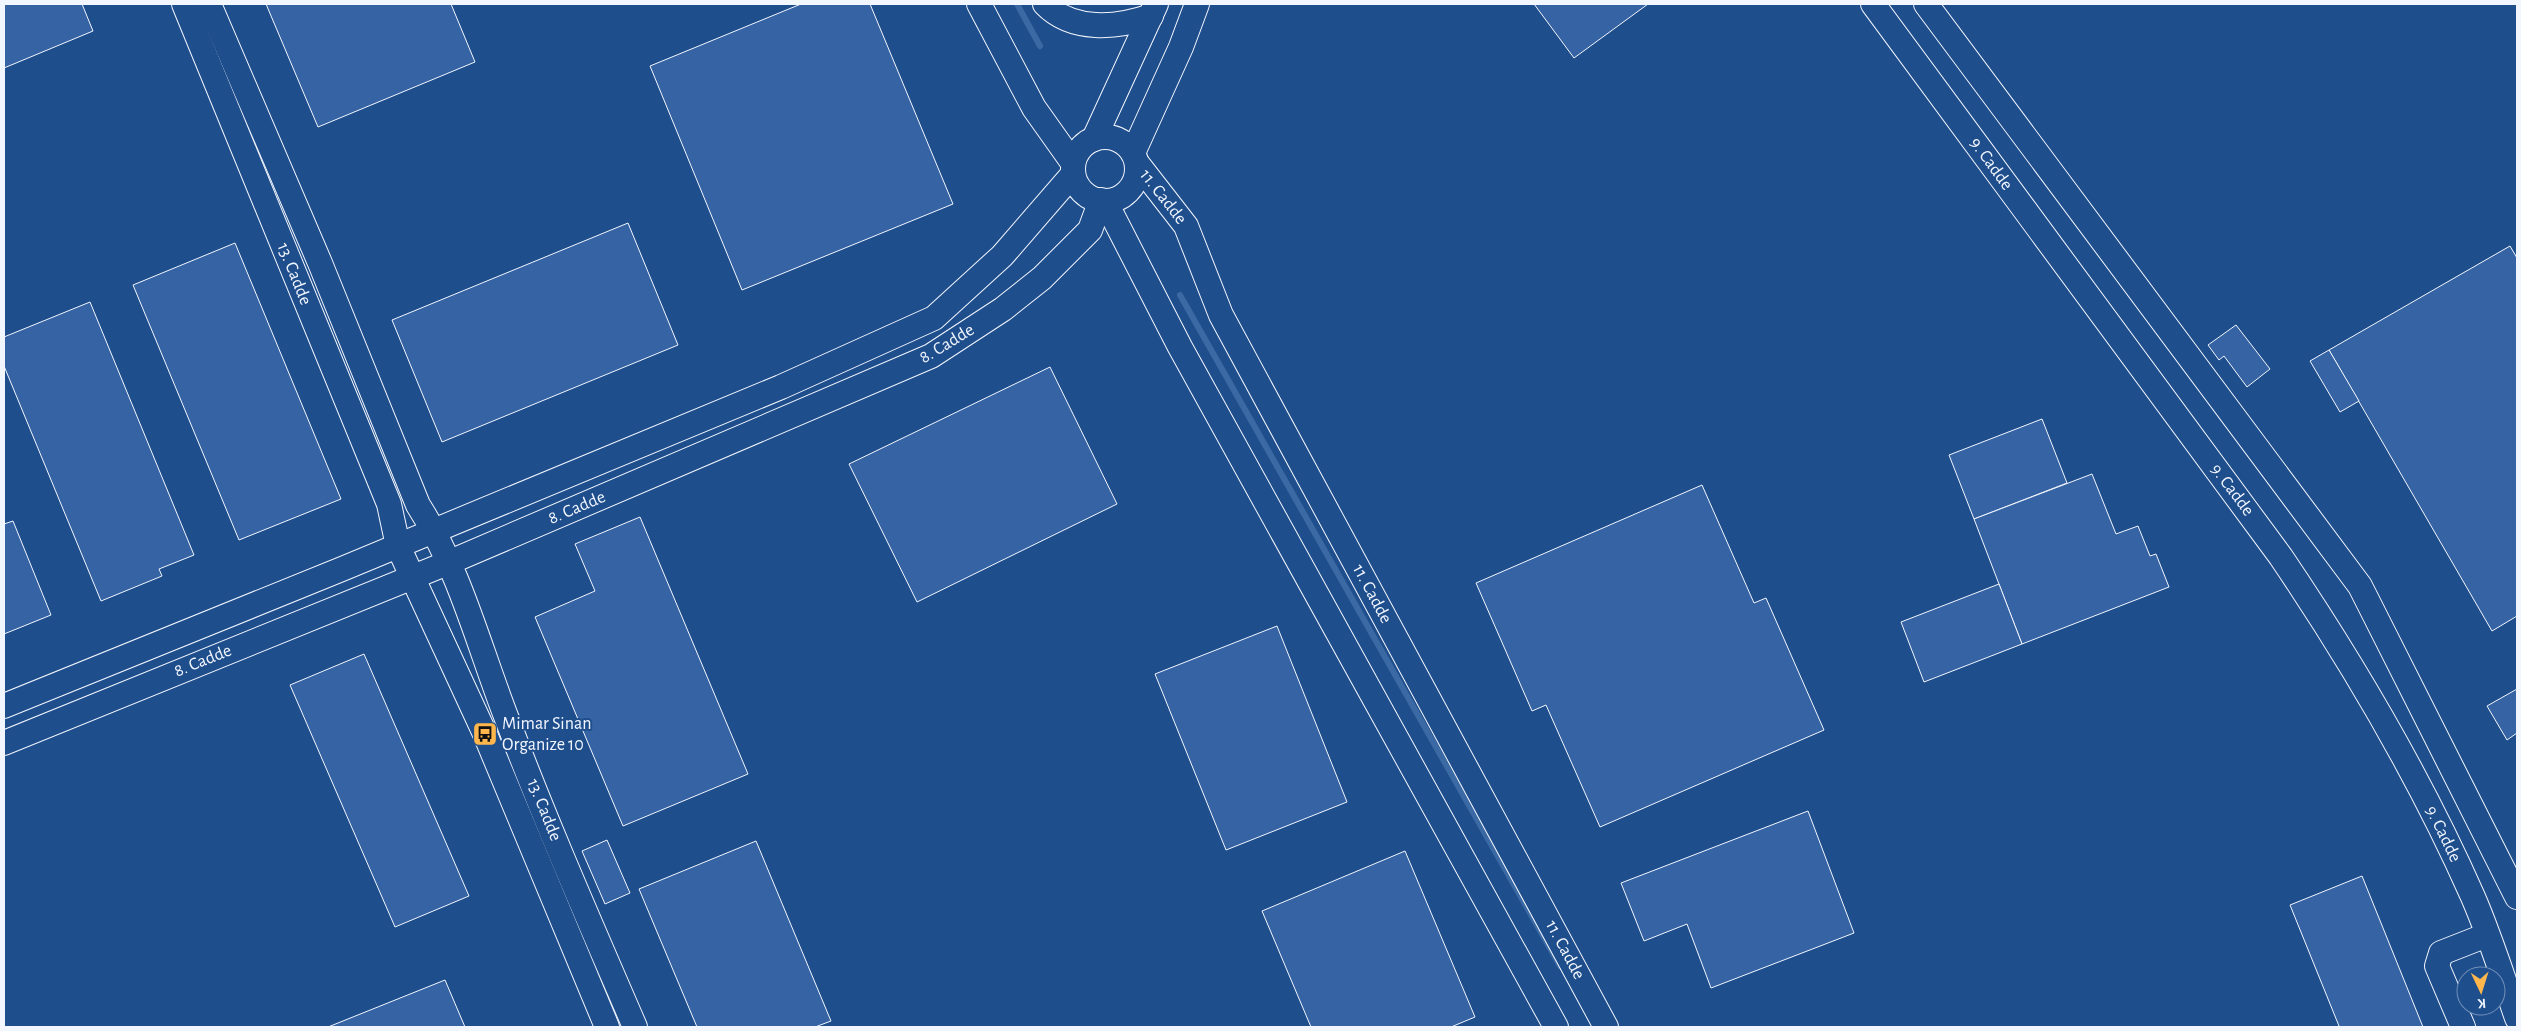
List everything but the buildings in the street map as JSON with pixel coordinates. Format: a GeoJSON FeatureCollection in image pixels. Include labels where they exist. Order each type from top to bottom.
{"type":"FeatureCollection","features":[{"type":"Feature","properties":{"kind":"lane","name":"13. Cadde"},"geometry":{"type":"LineString","coordinates":[[184,4],[389,504],[398,546],[485,734],[607,1027]]}},
{"type":"Feature","properties":{"kind":"lane","name":"13. Cadde"},"geometry":{"type":"LineString","coordinates":[[209,4],[320,263],[418,505],[435,531],[450,562],[507,720],[634,1027]]}},
{"type":"Feature","properties":{"kind":"lane"},"geometry":{"type":"LineString","coordinates":[[979,4],[1034,108],[1073,169],[1077,185],[1084,194],[1103,201],[1116,199],[1126,194],[1133,185],[1137,174],[1135,158],[1126,144],[1116,139],[1105,137],[1094,139],[1084,145],[1077,153],[1073,169]]}},
{"type":"Feature","properties":{"kind":"lane"},"geometry":{"type":"LineString","coordinates":[[1045,4],[1052,11],[1066,18],[1096,25],[1133,22],[1153,10]]}},
{"type":"Feature","properties":{"kind":"lane"},"geometry":{"type":"LineString","coordinates":[[1135,158],[1197,4]]}},
{"type":"Feature","properties":{"kind":"lane","name":"9. Cadde"},"geometry":{"type":"LineString","coordinates":[[1873,4],[2281,556],[2325,621],[2405,757],[2466,881],[2517,1018]]}},
{"type":"Feature","properties":{"kind":"lane"},"geometry":{"type":"LineString","coordinates":[[1926,4],[2360,586],[2517,897]]}},
{"type":"Feature","properties":{"kind":"lane"},"geometry":{"type":"LineString","coordinates":[[1094,139],[1153,10]]}},
{"type":"Feature","properties":{"kind":"lane","name":"11. Cadde"},"geometry":{"type":"LineString","coordinates":[[1135,158],[1186,226],[1221,315],[1606,1027]]}},
{"type":"Feature","properties":{"kind":"lane","name":"8. Cadde"},"geometry":{"type":"LineString","coordinates":[[4,706],[435,531],[781,387],[934,318],[1002,256],[1073,169]]}},
{"type":"Feature","properties":{"kind":"lane","name":"8. Cadde"},"geometry":{"type":"LineString","coordinates":[[4,743],[360,596],[450,562],[931,356],[1003,309],[1042,278],[1090,230],[1103,201]]}},
{"type":"Feature","properties":{"kind":"lane"},"geometry":{"type":"LineString","coordinates":[[1103,201],[1180,348],[1556,1027]]}},
{"type":"Feature","properties":{"kind":"lane"},"geometry":{"type":"LineString","coordinates":[[2463,1027],[2437,966],[2441,953],[2487,935]]}},
{"type":"Feature","properties":{"kind":"waterway"},"geometry":{"type":"LineString","coordinates":[[1017,4],[1040,46]]}},
{"type":"Feature","properties":{"kind":"waterway"},"geometry":{"type":"LineString","coordinates":[[1180,295],[1560,966]]}},
{"type":"Feature","properties":{"kind":"place","name":"Mimar Sinan Organize 10"},"geometry":{"type":"Point","coordinates":[485,734]}}]}
